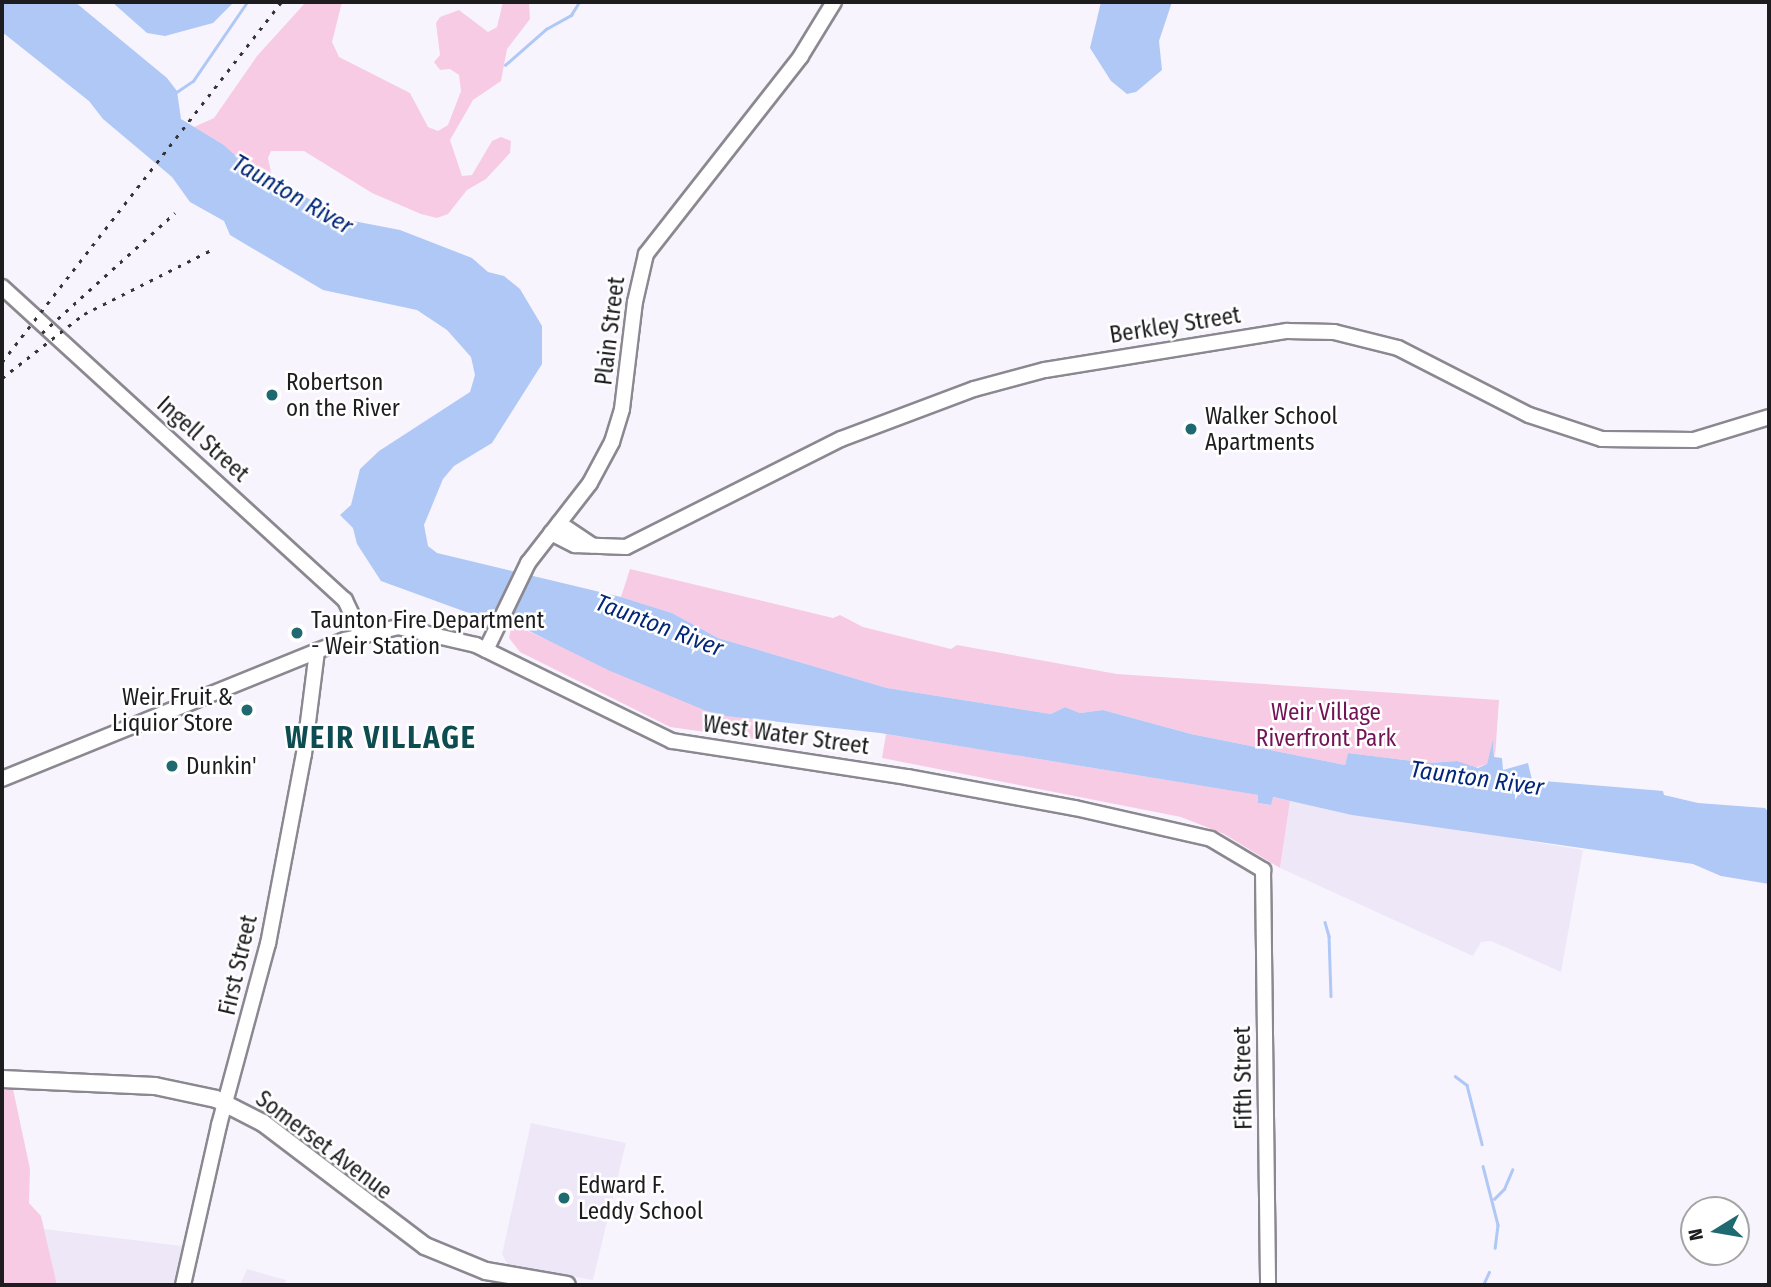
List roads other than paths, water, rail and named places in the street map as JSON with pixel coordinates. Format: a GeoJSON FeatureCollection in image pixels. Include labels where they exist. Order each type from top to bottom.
{"type":"FeatureCollection","features":[{"type":"Feature","properties":{"kind":"main road","name":"Plain Street"},"geometry":{"type":"LineString","coordinates":[[486,650],[524,569],[598,470],[617,430],[638,276],[646,254],[801,56],[834,2]]}},
{"type":"Feature","properties":{"kind":"main road","name":"Ingell Street"},"geometry":{"type":"LineString","coordinates":[[2,287],[345,600],[361,634]]}},
{"type":"Feature","properties":{"kind":"main road","name":"Berkley Street"},"geometry":{"type":"LineString","coordinates":[[555,528],[569,544],[600,548],[636,543],[841,439],[974,389],[1045,370],[1287,331],[1334,332],[1390,345],[1529,415],[1602,439],[1694,440],[1769,417]]}},
{"type":"Feature","properties":{"kind":"main road","name":"West Water Street"},"geometry":{"type":"LineString","coordinates":[[2,779],[361,634],[409,628],[486,650],[665,740],[792,756],[1168,827],[1211,839],[1263,870]]}},
{"type":"Feature","properties":{"kind":"main road","name":"First Street"},"geometry":{"type":"LineString","coordinates":[[183,1285],[225,1103],[270,935],[304,754],[317,651]]}},
{"type":"Feature","properties":{"kind":"main road","name":"Fifth Street"},"geometry":{"type":"LineString","coordinates":[[1263,870],[1268,1285]]}},
{"type":"Feature","properties":{"kind":"main road","name":"Somerset Avenue"},"geometry":{"type":"LineString","coordinates":[[2,1079],[155,1086],[225,1103],[263,1123],[383,1218],[425,1245],[486,1271],[566,1285]]}},
{"type":"Feature","properties":{"kind":"water","name":"Taunton River"},"geometry":{"type":"Polygon","coordinates":[[[2,2],[75,2],[167,78],[177,91],[181,119],[224,145],[246,165],[348,220],[400,230],[472,258],[488,272],[504,276],[520,289],[542,326],[542,364],[492,443],[454,466],[443,479],[424,525],[428,546],[437,553],[621,597],[672,613],[718,638],[887,688],[1051,714],[1065,707],[1080,713],[1103,710],[1191,734],[1345,765],[1348,753],[1429,763],[1457,761],[1478,768],[1487,764],[1493,740],[1494,757],[1502,758],[1503,770],[1528,763],[1532,780],[1663,791],[1664,795],[1698,803],[1765,808],[1769,813],[1769,884],[1721,876],[1693,864],[1352,815],[1273,797],[1271,805],[1258,803],[1258,795],[880,733],[716,715],[608,670],[515,624],[466,612],[381,581],[357,544],[353,528],[340,515],[351,505],[360,469],[379,451],[470,392],[475,375],[471,357],[447,330],[417,310],[323,290],[230,235],[224,221],[190,202],[172,177],[103,119],[89,101],[2,32],[2,2]]]}},
{"type":"Feature","properties":{"kind":"water"},"geometry":{"type":"Polygon","coordinates":[[[112,2],[234,2],[213,23],[165,36],[147,33],[112,2]]]}},
{"type":"Feature","properties":{"kind":"water"},"geometry":{"type":"Polygon","coordinates":[[[1101,2],[1172,2],[1159,41],[1162,70],[1136,92],[1127,94],[1111,81],[1090,48],[1101,2]]]}},
{"type":"Feature","properties":{"kind":"waterway"},"geometry":{"type":"LineString","coordinates":[[175,93],[193,81],[247,2]]}},
{"type":"Feature","properties":{"kind":"waterway"},"geometry":{"type":"LineString","coordinates":[[505,65],[546,29],[571,15],[579,2]]}},
{"type":"Feature","properties":{"kind":"waterway"},"geometry":{"type":"LineString","coordinates":[[1325,922],[1329,936],[1331,996]]}},
{"type":"Feature","properties":{"kind":"waterway"},"geometry":{"type":"LineString","coordinates":[[1455,1076],[1467,1085],[1482,1144]]}},
{"type":"Feature","properties":{"kind":"waterway"},"geometry":{"type":"LineString","coordinates":[[1483,1166],[1498,1225],[1495,1248]]}},
{"type":"Feature","properties":{"kind":"waterway"},"geometry":{"type":"LineString","coordinates":[[1494,1199],[1504,1189],[1512,1170]]}},
{"type":"Feature","properties":{"kind":"waterway"},"geometry":{"type":"LineString","coordinates":[[1483,1285],[1489,1272]]}},
{"type":"Feature","properties":{"kind":"railway"},"geometry":{"type":"LineString","coordinates":[[2,362],[281,2]]}},
{"type":"Feature","properties":{"kind":"railway"},"geometry":{"type":"LineString","coordinates":[[42,333],[175,213]]}},
{"type":"Feature","properties":{"kind":"railway"},"geometry":{"type":"LineString","coordinates":[[2,378],[84,314],[211,250]]}},
{"type":"Feature","properties":{"kind":"place","name":"Robertson on the River"},"geometry":{"type":"Point","coordinates":[272,395]}},
{"type":"Feature","properties":{"kind":"place","name":"Walker School Apartments"},"geometry":{"type":"Point","coordinates":[1191,429]}},
{"type":"Feature","properties":{"kind":"place","name":"Taunton Fire Department - Weir Station"},"geometry":{"type":"Point","coordinates":[297,633]}},
{"type":"Feature","properties":{"kind":"place","name":"Weir Fruit & Liquior Store"},"geometry":{"type":"Point","coordinates":[247,710]}},
{"type":"Feature","properties":{"kind":"place","name":"Dunkin'"},"geometry":{"type":"Point","coordinates":[172,766]}},
{"type":"Feature","properties":{"kind":"place","name":"Edward F. Leddy School"},"geometry":{"type":"Point","coordinates":[564,1198]}},
{"type":"Feature","properties":{"kind":"district","name":"WEIR VILLAGE"},"geometry":{"type":"Point","coordinates":[381,738]}},
{"type":"Feature","properties":{"kind":"park label","name":"Weir Village Riverfront Park"},"geometry":{"type":"Point","coordinates":[1326,725]}}]}
